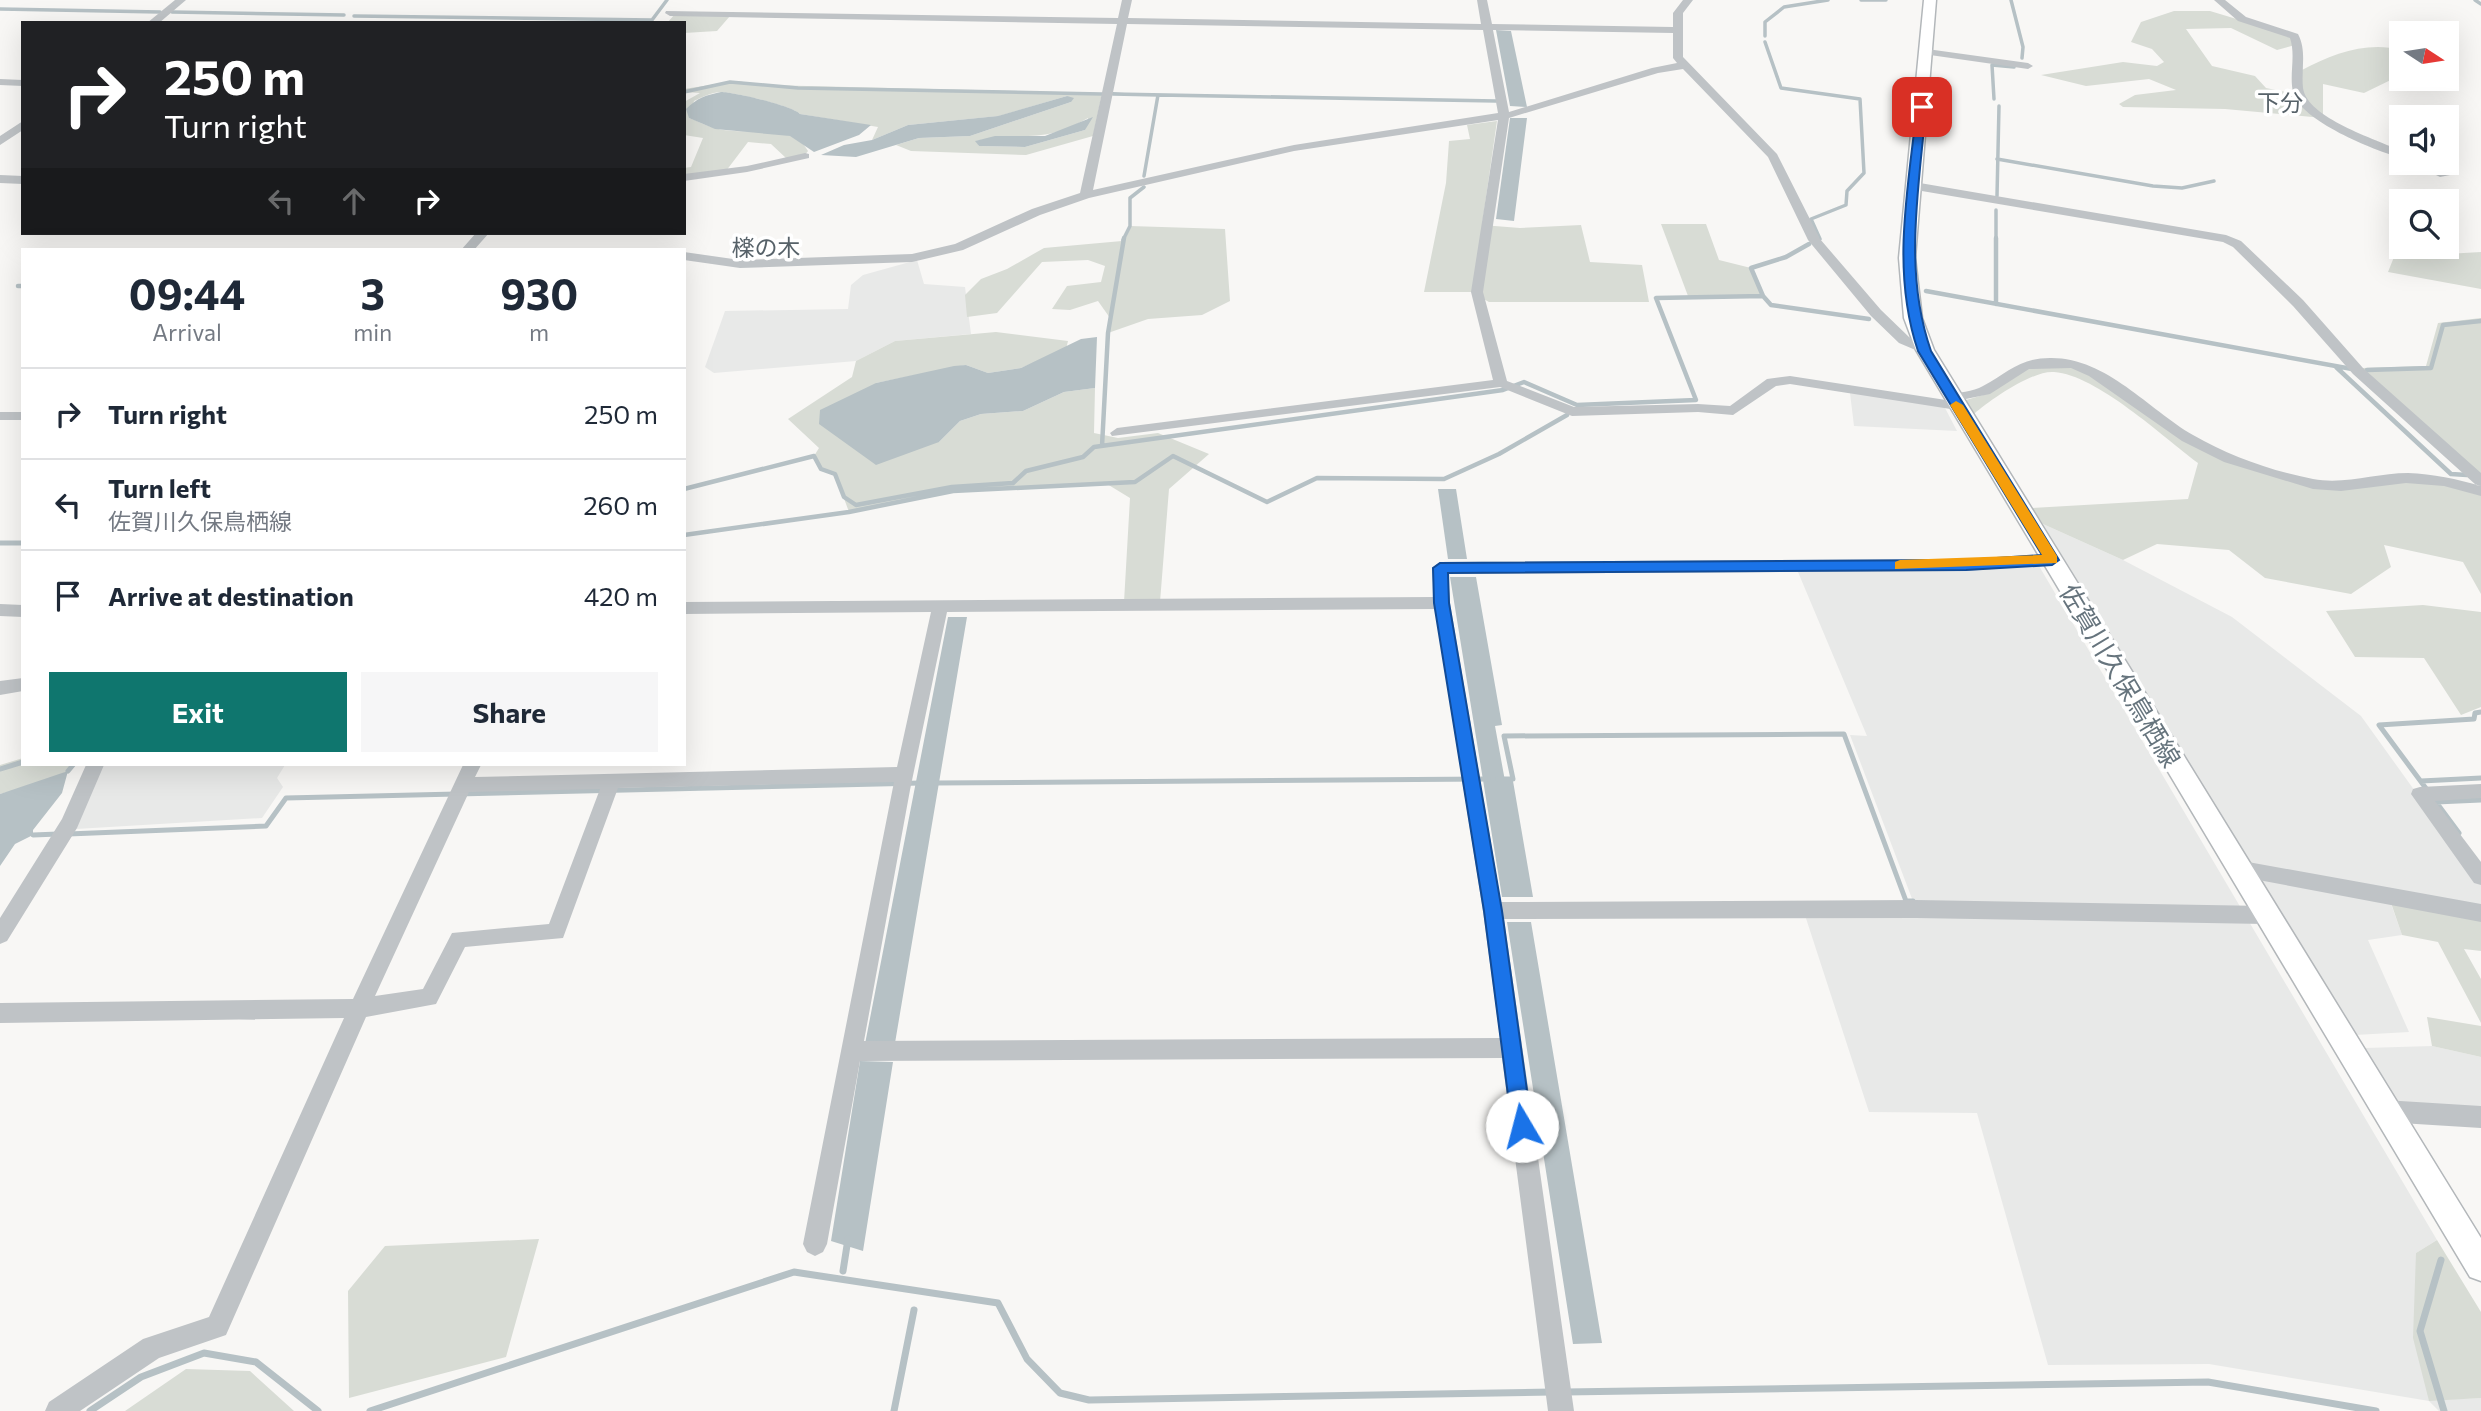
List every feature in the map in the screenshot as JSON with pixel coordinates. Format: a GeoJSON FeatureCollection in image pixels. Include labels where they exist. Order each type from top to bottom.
{"type":"FeatureCollection","features":[{"type":"Feature","properties":{"kind":"main road","name":"佐賀川久保鳥栖線"},"geometry":{"type":"LineString","coordinates":[[1930,0],[1907,258],[1909,296],[1925,351],[2384,1111],[2481,1266]]}},
{"type":"Feature","properties":{"kind":"street"},"geometry":{"type":"LineString","coordinates":[[155,21],[181,0]]}},
{"type":"Feature","properties":{"kind":"street"},"geometry":{"type":"LineString","coordinates":[[663,21],[679,0]]}},
{"type":"Feature","properties":{"kind":"street"},"geometry":{"type":"LineString","coordinates":[[1086,195],[1128,0]]}},
{"type":"Feature","properties":{"kind":"street"},"geometry":{"type":"LineString","coordinates":[[1482,0],[1498,27],[1514,114],[1478,292],[1509,385]]}},
{"type":"Feature","properties":{"kind":"street"},"geometry":{"type":"LineString","coordinates":[[1688,0],[1678,13],[1678,58],[1773,156],[1814,240],[1876,313],[1904,340],[1925,351]]}},
{"type":"Feature","properties":{"kind":"street"},"geometry":{"type":"LineString","coordinates":[[2219,0],[2242,19],[2294,36],[2299,46],[2299,95],[2305,108],[2322,119],[2389,150]]}},
{"type":"Feature","properties":{"kind":"street"},"geometry":{"type":"LineString","coordinates":[[670,13],[1676,30]]}},
{"type":"Feature","properties":{"kind":"street"},"geometry":{"type":"LineString","coordinates":[[1927,52],[2028,66]]}},
{"type":"Feature","properties":{"kind":"street"},"geometry":{"type":"LineString","coordinates":[[686,256],[740,264],[912,258],[959,247],[1036,212],[1086,195],[1294,148],[1514,114],[1656,70],[1686,65]]}},
{"type":"Feature","properties":{"kind":"street"},"geometry":{"type":"LineString","coordinates":[[0,82],[21,83]]}},
{"type":"Feature","properties":{"kind":"street"},"geometry":{"type":"LineString","coordinates":[[0,142],[21,126]]}},
{"type":"Feature","properties":{"kind":"street"},"geometry":{"type":"LineString","coordinates":[[686,178],[747,169],[805,156]]}},
{"type":"Feature","properties":{"kind":"street"},"geometry":{"type":"LineString","coordinates":[[0,179],[21,180]]}},
{"type":"Feature","properties":{"kind":"street"},"geometry":{"type":"LineString","coordinates":[[1914,186],[2212,237],[2237,244],[2298,303],[2358,370],[2481,481]]}},
{"type":"Feature","properties":{"kind":"street"},"geometry":{"type":"LineString","coordinates":[[469,248],[481,235]]}},
{"type":"Feature","properties":{"kind":"street"},"geometry":{"type":"LineString","coordinates":[[1117,433],[1509,385],[1572,412],[1698,408],[1733,411],[1772,382],[1790,380],[1955,402],[1985,391],[2025,365],[2050,362],[2074,364],[2094,373],[2187,439],[2229,458],[2313,484],[2341,486],[2406,478],[2444,481],[2481,491]]}},
{"type":"Feature","properties":{"kind":"street"},"geometry":{"type":"LineString","coordinates":[[0,416],[21,416]]}},
{"type":"Feature","properties":{"kind":"street"},"geometry":{"type":"LineString","coordinates":[[1561,1411],[1493,911],[1442,603],[1440,568],[1966,565],[2052,560]]}},
{"type":"Feature","properties":{"kind":"street"},"geometry":{"type":"LineString","coordinates":[[686,608],[1442,603]]}},
{"type":"Feature","properties":{"kind":"street"},"geometry":{"type":"LineString","coordinates":[[815,1244],[850,1051],[940,608]]}},
{"type":"Feature","properties":{"kind":"street"},"geometry":{"type":"LineString","coordinates":[[0,610],[21,611]]}},
{"type":"Feature","properties":{"kind":"street"},"geometry":{"type":"LineString","coordinates":[[0,688],[21,684]]}},
{"type":"Feature","properties":{"kind":"street"},"geometry":{"type":"LineString","coordinates":[[0,935],[63,834],[95,766]]}},
{"type":"Feature","properties":{"kind":"street"},"geometry":{"type":"LineString","coordinates":[[58,1411],[152,1348],[217,1326],[472,766]]}},
{"type":"Feature","properties":{"kind":"street"},"geometry":{"type":"LineString","coordinates":[[459,794],[903,782]]}},
{"type":"Feature","properties":{"kind":"street"},"geometry":{"type":"LineString","coordinates":[[0,1013],[360,1009],[429,997],[458,939],[556,932],[608,790]]}},
{"type":"Feature","properties":{"kind":"street"},"geometry":{"type":"LineString","coordinates":[[2481,790],[2427,793],[2481,877]]}},
{"type":"Feature","properties":{"kind":"street"},"geometry":{"type":"LineString","coordinates":[[2237,868],[2481,913]]}},
{"type":"Feature","properties":{"kind":"street"},"geometry":{"type":"LineString","coordinates":[[1493,911],[1916,909],[2265,915]]}},
{"type":"Feature","properties":{"kind":"street"},"geometry":{"type":"LineString","coordinates":[[850,1051],[1512,1048]]}},
{"type":"Feature","properties":{"kind":"street"},"geometry":{"type":"LineString","coordinates":[[2384,1111],[2481,1116]]}},
{"type":"Feature","properties":{"kind":"shaded area"},"geometry":{"type":"Polygon","coordinates":[[[2174,11],[2210,11],[2290,35],[2295,45],[2277,50],[2231,28],[2186,29],[2212,66],[2255,76],[2266,88],[2300,95],[2302,70],[2338,54],[2375,47],[2389,48],[2389,81],[2364,93],[2323,84],[2323,118],[2225,109],[2123,107],[2119,104],[2135,95],[2176,90],[2149,79],[2086,86],[2041,75],[2123,62],[2157,66],[2164,62],[2152,49],[2131,42],[2141,22],[2174,11]]]}},
{"type":"Feature","properties":{"kind":"shaded area"},"geometry":{"type":"Polygon","coordinates":[[[675,14],[730,16],[717,31],[686,33],[686,21],[669,21],[675,14]]]}},
{"type":"Feature","properties":{"kind":"shaded area"},"geometry":{"type":"Polygon","coordinates":[[[1496,30],[1511,31],[1527,107],[1510,106],[1496,30]]]}},
{"type":"Feature","properties":{"kind":"shaded area"},"geometry":{"type":"Polygon","coordinates":[[[736,81],[765,85],[1102,93],[1093,136],[1026,155],[911,151],[896,145],[919,138],[970,136],[1071,102],[1067,96],[999,116],[908,125],[872,140],[878,127],[800,114],[762,100],[720,92],[694,101],[689,118],[726,130],[791,136],[801,142],[808,151],[805,155],[786,158],[771,144],[748,142],[726,171],[686,175],[686,168],[691,167],[703,138],[686,135],[686,101],[700,93],[686,92],[686,89],[736,81]],[[1088,118],[1045,135],[976,141],[979,146],[1025,147],[1085,130],[1088,118]]]}},
{"type":"Feature","properties":{"kind":"shaded area"},"geometry":{"type":"Polygon","coordinates":[[[721,92],[763,100],[800,114],[871,125],[859,135],[814,152],[790,136],[715,129],[689,118],[686,109],[690,105],[702,97],[721,92]]]}},
{"type":"Feature","properties":{"kind":"shaded area"},"geometry":{"type":"Polygon","coordinates":[[[1067,96],[1074,98],[1071,102],[970,136],[919,138],[856,157],[821,155],[844,145],[872,140],[908,125],[998,116],[1067,96]]]}},
{"type":"Feature","properties":{"kind":"shaded area"},"geometry":{"type":"Polygon","coordinates":[[[1093,117],[1085,130],[1025,147],[979,146],[975,141],[995,136],[1045,136],[1093,117]]]}},
{"type":"Feature","properties":{"kind":"shaded area"},"geometry":{"type":"Polygon","coordinates":[[[1510,118],[1527,118],[1514,221],[1496,219],[1510,118]]]}},
{"type":"Feature","properties":{"kind":"shaded area"},"geometry":{"type":"Polygon","coordinates":[[[1497,121],[1482,225],[1520,228],[1581,225],[1590,262],[1642,265],[1649,302],[1489,302],[1471,292],[1424,292],[1446,183],[1449,141],[1470,139],[1467,125],[1497,121]]]}},
{"type":"Feature","properties":{"kind":"shaded area"},"geometry":{"type":"Polygon","coordinates":[[[1661,224],[1706,224],[1719,260],[1751,268],[1763,296],[1688,296],[1661,224]]]}},
{"type":"Feature","properties":{"kind":"shaded area"},"geometry":{"type":"Polygon","coordinates":[[[1130,226],[1225,229],[1230,301],[1202,315],[1148,319],[1108,333],[1110,318],[1098,301],[1070,310],[1052,309],[1067,286],[1101,282],[1105,266],[1088,260],[1042,262],[997,313],[967,317],[965,295],[981,279],[1007,269],[1044,248],[1122,241],[1130,226]]]}},
{"type":"Feature","properties":{"kind":"shaded area"},"geometry":{"type":"Polygon","coordinates":[[[2481,252],[2481,289],[2388,272],[2393,259],[2459,259],[2459,253],[2481,252]]]}},
{"type":"Feature","properties":{"kind":"shaded area"},"geometry":{"type":"Polygon","coordinates":[[[917,260],[924,284],[965,287],[971,334],[895,341],[856,361],[714,373],[705,367],[725,311],[848,309],[851,285],[863,275],[917,260]]]}},
{"type":"Feature","properties":{"kind":"shaded area"},"geometry":{"type":"Polygon","coordinates":[[[2481,318],[2481,475],[2362,368],[2426,366],[2438,323],[2481,318]]]}},
{"type":"Feature","properties":{"kind":"shaded area"},"geometry":{"type":"Polygon","coordinates":[[[996,332],[1068,341],[1066,349],[1021,368],[988,373],[966,365],[876,383],[939,442],[960,421],[981,414],[1023,411],[1064,392],[1095,388],[1094,433],[1118,438],[1158,433],[1209,454],[1169,489],[1160,602],[1124,602],[1130,498],[1107,484],[953,491],[849,512],[835,474],[821,469],[814,456],[819,448],[788,419],[852,377],[856,361],[895,341],[996,332]]]}},
{"type":"Feature","properties":{"kind":"shaded area"},"geometry":{"type":"Polygon","coordinates":[[[1097,337],[1095,388],[1064,392],[1023,411],[981,414],[960,421],[939,442],[876,465],[819,424],[820,410],[876,383],[954,366],[966,365],[988,373],[1021,368],[1081,339],[1097,337]]]}},
{"type":"Feature","properties":{"kind":"shaded area"},"geometry":{"type":"Polygon","coordinates":[[[2030,367],[2071,367],[2093,375],[2188,441],[2315,488],[2408,482],[2446,485],[2481,494],[2481,594],[2463,562],[2384,545],[2391,567],[2351,594],[2265,578],[2229,550],[2157,544],[2123,560],[2043,524],[2032,508],[2188,499],[2198,463],[2109,395],[2071,376],[2054,372],[2024,381],[1974,414],[1966,400],[1990,393],[2030,367]]]}},
{"type":"Feature","properties":{"kind":"shaded area"},"geometry":{"type":"Polygon","coordinates":[[[1850,393],[1944,406],[1957,431],[1854,426],[1850,393]]]}},
{"type":"Feature","properties":{"kind":"shaded area"},"geometry":{"type":"Polygon","coordinates":[[[1438,489],[1456,489],[1467,559],[1448,559],[1438,489]]]}},
{"type":"Feature","properties":{"kind":"shaded area"},"geometry":{"type":"Polygon","coordinates":[[[2043,524],[2123,560],[2232,617],[2361,716],[2481,883],[2481,917],[2390,901],[2402,935],[2368,940],[2409,1032],[2355,1035],[2043,524]]]}},
{"type":"Feature","properties":{"kind":"shaded area"},"geometry":{"type":"Polygon","coordinates":[[[2039,566],[2437,1240],[2416,1253],[2429,1400],[2481,1398],[2481,1411],[2439,1411],[2429,1401],[2209,1364],[2048,1365],[1977,1113],[1869,1112],[1802,906],[1914,904],[1850,735],[1867,736],[1798,572],[2039,566]]]}},
{"type":"Feature","properties":{"kind":"shaded area"},"geometry":{"type":"Polygon","coordinates":[[[1450,577],[1476,577],[1502,725],[1495,726],[1505,781],[1513,781],[1533,897],[1502,897],[1450,577]]]}},
{"type":"Feature","properties":{"kind":"shaded area"},"geometry":{"type":"Polygon","coordinates":[[[2423,605],[2481,612],[2481,707],[2461,715],[2424,658],[2355,657],[2326,611],[2423,605]]]}},
{"type":"Feature","properties":{"kind":"shaded area"},"geometry":{"type":"Polygon","coordinates":[[[948,617],[967,617],[895,1043],[865,1044],[948,617]]]}},
{"type":"Feature","properties":{"kind":"shaded area"},"geometry":{"type":"Polygon","coordinates":[[[21,759],[21,766],[74,766],[50,780],[0,794],[0,765],[21,759]]]}},
{"type":"Feature","properties":{"kind":"shaded area"},"geometry":{"type":"Polygon","coordinates":[[[103,766],[284,766],[277,778],[283,787],[262,818],[76,829],[103,766]]]}},
{"type":"Feature","properties":{"kind":"shaded area"},"geometry":{"type":"Polygon","coordinates":[[[68,771],[62,793],[33,830],[33,835],[15,844],[0,866],[0,794],[68,771]]]}},
{"type":"Feature","properties":{"kind":"shaded area"},"geometry":{"type":"Polygon","coordinates":[[[2390,900],[2481,917],[2481,951],[2464,949],[2481,979],[2481,1023],[2438,942],[2402,935],[2390,900]]]}},
{"type":"Feature","properties":{"kind":"shaded area"},"geometry":{"type":"Polygon","coordinates":[[[1507,922],[1531,922],[1602,1343],[1573,1344],[1507,922]]]}},
{"type":"Feature","properties":{"kind":"shaded area"},"geometry":{"type":"Polygon","coordinates":[[[2427,1017],[2481,1026],[2481,1057],[2432,1046],[2427,1017]]]}},
{"type":"Feature","properties":{"kind":"shaded area"},"geometry":{"type":"Polygon","coordinates":[[[2432,1046],[2481,1057],[2481,1121],[2405,1118],[2365,1048],[2432,1046]]]}},
{"type":"Feature","properties":{"kind":"shaded area"},"geometry":{"type":"Polygon","coordinates":[[[860,1061],[893,1062],[863,1251],[831,1241],[860,1061]]]}},
{"type":"Feature","properties":{"kind":"shaded area"},"geometry":{"type":"Polygon","coordinates":[[[539,1239],[506,1357],[349,1398],[348,1291],[385,1246],[539,1239]]]}},
{"type":"Feature","properties":{"kind":"shaded area"},"geometry":{"type":"Polygon","coordinates":[[[2437,1240],[2481,1312],[2481,1398],[2429,1401],[2413,1338],[2416,1253],[2437,1240]]]}},
{"type":"Feature","properties":{"kind":"shaded area"},"geometry":{"type":"Polygon","coordinates":[[[186,1369],[250,1371],[294,1411],[125,1411],[186,1369]]]}},
{"type":"Feature","properties":{"kind":"waterway"},"geometry":{"type":"LineString","coordinates":[[354,16],[652,20],[667,0]]}},
{"type":"Feature","properties":{"kind":"waterway"},"geometry":{"type":"LineString","coordinates":[[1765,36],[1765,22],[1784,7],[1828,0]]}},
{"type":"Feature","properties":{"kind":"waterway"},"geometry":{"type":"LineString","coordinates":[[1861,0],[1886,0]]}},
{"type":"Feature","properties":{"kind":"waterway"},"geometry":{"type":"LineString","coordinates":[[2011,0],[2023,47],[2022,58]]}},
{"type":"Feature","properties":{"kind":"waterway"},"geometry":{"type":"LineString","coordinates":[[2475,0],[2481,4]]}},
{"type":"Feature","properties":{"kind":"waterway"},"geometry":{"type":"LineString","coordinates":[[0,9],[160,12]]}},
{"type":"Feature","properties":{"kind":"waterway"},"geometry":{"type":"LineString","coordinates":[[172,12],[344,15]]}},
{"type":"Feature","properties":{"kind":"waterway"},"geometry":{"type":"LineString","coordinates":[[1765,42],[1781,88],[1860,99],[1864,173],[1847,191],[1846,205],[1811,219],[1820,239]]}},
{"type":"Feature","properties":{"kind":"waterway"},"geometry":{"type":"LineString","coordinates":[[1994,99],[1992,65],[2014,67]]}},
{"type":"Feature","properties":{"kind":"waterway"},"geometry":{"type":"LineString","coordinates":[[686,92],[730,82],[798,88],[1102,94]]}},
{"type":"Feature","properties":{"kind":"waterway"},"geometry":{"type":"LineString","coordinates":[[1113,94],[1496,101],[1158,95],[1113,94]]}},
{"type":"Feature","properties":{"kind":"waterway"},"geometry":{"type":"LineString","coordinates":[[1144,176],[1158,95]]}},
{"type":"Feature","properties":{"kind":"waterway"},"geometry":{"type":"LineString","coordinates":[[1998,159],[1999,106]]}},
{"type":"Feature","properties":{"kind":"waterway"},"geometry":{"type":"LineString","coordinates":[[1997,196],[1998,159]]}},
{"type":"Feature","properties":{"kind":"waterway"},"geometry":{"type":"LineString","coordinates":[[1998,159],[2153,186],[2182,188],[2214,181]]}},
{"type":"Feature","properties":{"kind":"waterway"},"geometry":{"type":"LineString","coordinates":[[1124,238],[1130,226],[1130,198],[1144,187]]}},
{"type":"Feature","properties":{"kind":"waterway"},"geometry":{"type":"LineString","coordinates":[[1996,210],[1996,304]]}},
{"type":"Feature","properties":{"kind":"waterway"},"geometry":{"type":"LineString","coordinates":[[1102,446],[1108,333],[1124,238]]}},
{"type":"Feature","properties":{"kind":"waterway"},"geometry":{"type":"LineString","coordinates":[[1763,296],[1751,268],[1786,257],[1809,244]]}},
{"type":"Feature","properties":{"kind":"waterway"},"geometry":{"type":"LineString","coordinates":[[1926,291],[1996,304]]}},
{"type":"Feature","properties":{"kind":"waterway"},"geometry":{"type":"LineString","coordinates":[[1102,446],[1503,390],[1524,382],[1577,405],[1696,400],[1656,298],[1763,296]]}},
{"type":"Feature","properties":{"kind":"waterway"},"geometry":{"type":"LineString","coordinates":[[1763,296],[1771,305],[1869,319]]}},
{"type":"Feature","properties":{"kind":"waterway"},"geometry":{"type":"LineString","coordinates":[[1996,304],[2352,369]]}},
{"type":"Feature","properties":{"kind":"waterway"},"geometry":{"type":"LineString","coordinates":[[2367,370],[2431,368],[2443,325],[2481,321]]}},
{"type":"Feature","properties":{"kind":"waterway"},"geometry":{"type":"LineString","coordinates":[[2336,367],[2451,474],[2467,475]]}},
{"type":"Feature","properties":{"kind":"waterway"},"geometry":{"type":"LineString","coordinates":[[686,535],[849,512],[953,491],[1135,482],[1173,456],[1267,502],[1317,478],[1444,479],[1499,454],[1567,415]]}},
{"type":"Feature","properties":{"kind":"waterway"},"geometry":{"type":"LineString","coordinates":[[686,488],[814,456],[821,469],[835,474],[844,497],[856,505],[952,487],[1013,483],[1026,471],[1083,457],[1094,447],[1102,446]]}},
{"type":"Feature","properties":{"kind":"waterway"},"geometry":{"type":"LineString","coordinates":[[0,543],[21,543]]}},
{"type":"Feature","properties":{"kind":"waterway"},"geometry":{"type":"LineString","coordinates":[[2436,802],[2379,725],[2474,719],[2475,713],[2481,712]]}},
{"type":"Feature","properties":{"kind":"waterway"},"geometry":{"type":"LineString","coordinates":[[1498,779],[1513,779],[1504,736],[1844,734],[1906,901],[1913,901]]}},
{"type":"Feature","properties":{"kind":"waterway"},"geometry":{"type":"LineString","coordinates":[[0,769],[21,763]]}},
{"type":"Feature","properties":{"kind":"waterway"},"geometry":{"type":"LineString","coordinates":[[68,771],[72,766]]}},
{"type":"Feature","properties":{"kind":"waterway"},"geometry":{"type":"LineString","coordinates":[[2421,781],[2481,778]]}},
{"type":"Feature","properties":{"kind":"waterway"},"geometry":{"type":"LineString","coordinates":[[935,783],[1488,779]]}},
{"type":"Feature","properties":{"kind":"waterway"},"geometry":{"type":"LineString","coordinates":[[68,834],[266,826],[286,798],[921,783]]}},
{"type":"Feature","properties":{"kind":"waterway"},"geometry":{"type":"LineString","coordinates":[[2436,802],[2481,800]]}},
{"type":"Feature","properties":{"kind":"waterway"},"geometry":{"type":"LineString","coordinates":[[2436,802],[2459,833]]}},
{"type":"Feature","properties":{"kind":"waterway"},"geometry":{"type":"LineString","coordinates":[[33,835],[58,834]]}},
{"type":"Feature","properties":{"kind":"waterway"},"geometry":{"type":"LineString","coordinates":[[843,1271],[848,1239]]}},
{"type":"Feature","properties":{"kind":"waterway"},"geometry":{"type":"LineString","coordinates":[[2441,1260],[2420,1331],[2444,1411]]}},
{"type":"Feature","properties":{"kind":"waterway"},"geometry":{"type":"LineString","coordinates":[[370,1411],[794,1272],[998,1303],[1027,1359],[1060,1393],[1089,1400],[1552,1392]]}},
{"type":"Feature","properties":{"kind":"waterway"},"geometry":{"type":"LineString","coordinates":[[894,1411],[914,1310]]}},
{"type":"Feature","properties":{"kind":"waterway"},"geometry":{"type":"LineString","coordinates":[[90,1411],[141,1377],[204,1353],[256,1362],[318,1411]]}},
{"type":"Feature","properties":{"kind":"waterway"},"geometry":{"type":"LineString","coordinates":[[1566,1392],[2208,1382],[2376,1411]]}},
{"type":"Feature","properties":{"kind":"slow traffic"},"geometry":{"type":"LineString","coordinates":[[1900,565],[1966,565],[2052,560],[1956,405]]}},
{"type":"Feature","properties":{"kind":"district","name":"下分"},"geometry":{"type":"Point","coordinates":[2280,102]}},
{"type":"Feature","properties":{"kind":"district","name":"檪の木"},"geometry":{"type":"Point","coordinates":[766,247]}},
{"type":"Feature","properties":{"kind":"route"},"geometry":{"type":"LineString","coordinates":[[1522,1126],[1493,911],[1442,603],[1440,568],[1966,565],[2052,560],[1925,351],[1913,318],[1907,258],[1922,107]]}}]}
